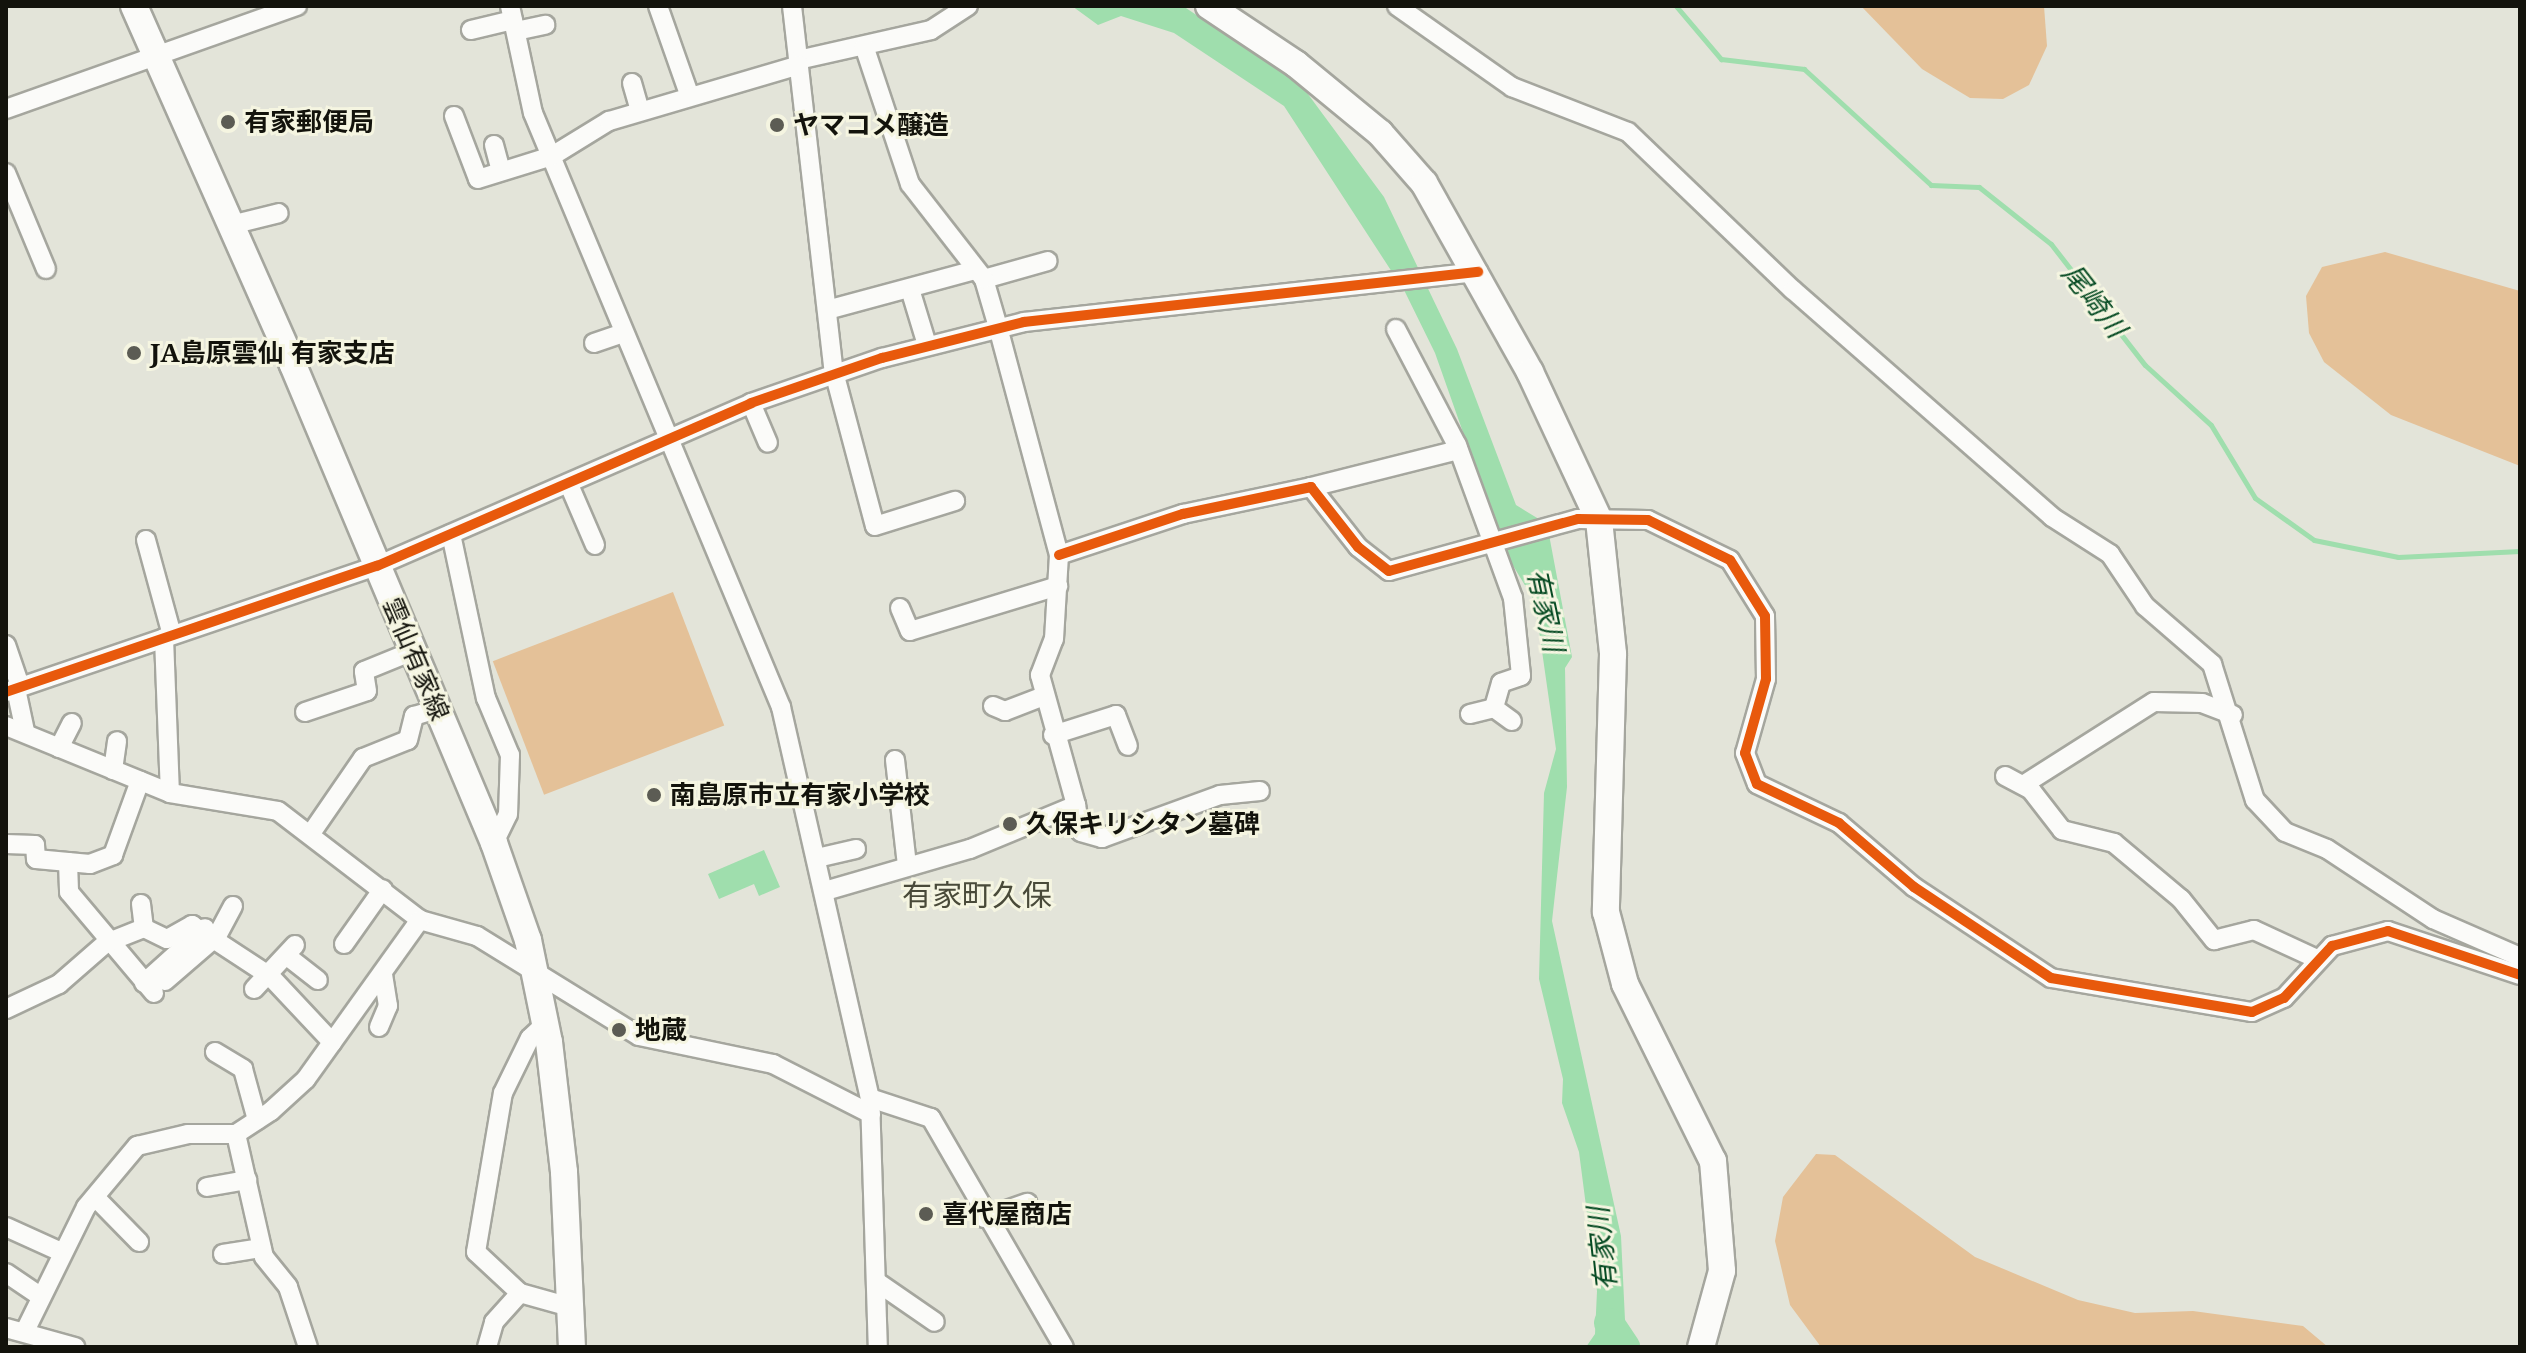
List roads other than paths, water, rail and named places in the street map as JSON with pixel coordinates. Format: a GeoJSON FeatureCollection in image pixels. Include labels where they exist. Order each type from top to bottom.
{"type":"FeatureCollection","features":[{"type":"Feature","properties":{"kind":"street","name":"雲仙有家線"},"geometry":{"type":"LineString","coordinates":[[134,6],[231,225],[494,843],[538,978],[546,1023],[572,1347]]}},
{"type":"Feature","properties":{"kind":"street"},"geometry":{"type":"LineString","coordinates":[[6,109],[297,6]]}},
{"type":"Feature","properties":{"kind":"street"},"geometry":{"type":"LineString","coordinates":[[658,6],[689,94]]}},
{"type":"Feature","properties":{"kind":"street"},"geometry":{"type":"LineString","coordinates":[[792,6],[834,372],[875,526],[955,501]]}},
{"type":"Feature","properties":{"kind":"street"},"geometry":{"type":"LineString","coordinates":[[454,116],[474,176],[501,171],[552,156],[640,111],[689,94],[799,62],[931,30],[968,6]]}},
{"type":"Feature","properties":{"kind":"street"},"geometry":{"type":"LineString","coordinates":[[1209,6],[1380,133],[1424,183],[1467,273],[1599,520],[1613,654],[1606,912],[1625,984],[1716,1173],[1722,1271],[1701,1347]]}},
{"type":"Feature","properties":{"kind":"street"},"geometry":{"type":"LineString","coordinates":[[1397,6],[1512,87],[1628,132],[1839,331],[2052,517],[2110,554],[2145,606],[2212,664],[2233,715],[2255,800],[2285,832],[2327,849],[2433,919],[2520,957]]}},
{"type":"Feature","properties":{"kind":"street"},"geometry":{"type":"LineString","coordinates":[[471,30],[513,19],[545,25]]}},
{"type":"Feature","properties":{"kind":"street"},"geometry":{"type":"LineString","coordinates":[[513,19],[533,113],[781,707],[825,891],[871,1106],[878,1347]]}},
{"type":"Feature","properties":{"kind":"street"},"geometry":{"type":"LineString","coordinates":[[864,46],[910,184],[979,274],[998,327],[1059,555],[1054,639],[1040,675],[1053,735],[1076,805],[1081,832],[1102,838],[1220,795],[1260,791]]}},
{"type":"Feature","properties":{"kind":"street"},"geometry":{"type":"LineString","coordinates":[[632,83],[640,111]]}},
{"type":"Feature","properties":{"kind":"street"},"geometry":{"type":"LineString","coordinates":[[494,145],[501,171]]}},
{"type":"Feature","properties":{"kind":"street"},"geometry":{"type":"LineString","coordinates":[[6,173],[46,269]]}},
{"type":"Feature","properties":{"kind":"street"},"geometry":{"type":"LineString","coordinates":[[231,225],[279,213]]}},
{"type":"Feature","properties":{"kind":"street"},"geometry":{"type":"LineString","coordinates":[[827,310],[910,289],[1048,261]]}},
{"type":"Feature","properties":{"kind":"street"},"geometry":{"type":"LineString","coordinates":[[14,689],[377,566],[570,487],[751,403],[834,372],[927,345],[998,327],[1467,273]]}},
{"type":"Feature","properties":{"kind":"street"},"geometry":{"type":"LineString","coordinates":[[910,289],[927,345]]}},
{"type":"Feature","properties":{"kind":"street"},"geometry":{"type":"LineString","coordinates":[[1396,329],[1458,450],[1495,544],[1522,644],[1521,676],[1501,683],[1494,708]]}},
{"type":"Feature","properties":{"kind":"street"},"geometry":{"type":"LineString","coordinates":[[594,343],[623,333]]}},
{"type":"Feature","properties":{"kind":"street"},"geometry":{"type":"LineString","coordinates":[[751,403],[768,443]]}},
{"type":"Feature","properties":{"kind":"street"},"geometry":{"type":"LineString","coordinates":[[1059,555],[1183,514],[1311,487],[1458,450]]}},
{"type":"Feature","properties":{"kind":"street"},"geometry":{"type":"LineString","coordinates":[[570,487],[595,545]]}},
{"type":"Feature","properties":{"kind":"street"},"geometry":{"type":"LineString","coordinates":[[1311,487],[1358,547],[1389,571],[1559,525],[1599,520],[1648,520],[1692,537],[1730,560],[1753,588],[1768,645],[1766,679],[1746,736],[1747,768],[1757,784],[1839,823],[1873,857],[2033,968],[2076,987],[2252,1012],[2284,998],[2317,959],[2351,937],[2388,931],[2520,975]]}},
{"type":"Feature","properties":{"kind":"street"},"geometry":{"type":"LineString","coordinates":[[451,534],[486,698],[510,755],[508,814],[494,843]]}},
{"type":"Feature","properties":{"kind":"street"},"geometry":{"type":"LineString","coordinates":[[146,540],[168,637],[170,793]]}},
{"type":"Feature","properties":{"kind":"street"},"geometry":{"type":"LineString","coordinates":[[900,608],[910,631],[1058,586]]}},
{"type":"Feature","properties":{"kind":"street"},"geometry":{"type":"LineString","coordinates":[[6,645],[25,731]]}},
{"type":"Feature","properties":{"kind":"street"},"geometry":{"type":"LineString","coordinates":[[305,712],[367,691],[364,671],[413,651]]}},
{"type":"Feature","properties":{"kind":"street"},"geometry":{"type":"LineString","coordinates":[[993,706],[1005,711],[1044,696]]}},
{"type":"Feature","properties":{"kind":"street"},"geometry":{"type":"LineString","coordinates":[[2023,785],[2154,702],[2202,703],[2233,715]]}},
{"type":"Feature","properties":{"kind":"street"},"geometry":{"type":"LineString","coordinates":[[1470,714],[1494,708],[1512,721]]}},
{"type":"Feature","properties":{"kind":"street"},"geometry":{"type":"LineString","coordinates":[[312,832],[363,758],[408,740],[414,716],[437,709]]}},
{"type":"Feature","properties":{"kind":"street"},"geometry":{"type":"LineString","coordinates":[[1053,735],[1116,715],[1128,746]]}},
{"type":"Feature","properties":{"kind":"street"},"geometry":{"type":"LineString","coordinates":[[59,748],[72,723]]}},
{"type":"Feature","properties":{"kind":"street"},"geometry":{"type":"LineString","coordinates":[[6,726],[25,731],[170,793],[266,807],[312,832],[420,920],[477,936],[538,978],[639,1036],[773,1064],[871,1106],[931,1118],[984,1218],[1064,1347]]}},
{"type":"Feature","properties":{"kind":"street"},"geometry":{"type":"LineString","coordinates":[[113,770],[117,741]]}},
{"type":"Feature","properties":{"kind":"street"},"geometry":{"type":"LineString","coordinates":[[895,760],[907,866]]}},
{"type":"Feature","properties":{"kind":"street"},"geometry":{"type":"LineString","coordinates":[[2005,776],[2023,785],[2062,830],[2114,843],[2181,899],[2214,940],[2254,930],[2317,959]]}},
{"type":"Feature","properties":{"kind":"street"},"geometry":{"type":"LineString","coordinates":[[6,844],[35,845],[36,859],[68,862],[113,855],[140,781]]}},
{"type":"Feature","properties":{"kind":"street"},"geometry":{"type":"LineString","coordinates":[[825,891],[970,849],[1076,805]]}},
{"type":"Feature","properties":{"kind":"street"},"geometry":{"type":"LineString","coordinates":[[817,858],[856,849]]}},
{"type":"Feature","properties":{"kind":"street"},"geometry":{"type":"LineString","coordinates":[[68,862],[69,892],[106,943],[154,986],[211,932],[233,906]]}},
{"type":"Feature","properties":{"kind":"street"},"geometry":{"type":"LineString","coordinates":[[344,944],[383,889]]}},
{"type":"Feature","properties":{"kind":"street"},"geometry":{"type":"LineString","coordinates":[[141,904],[144,928]]}},
{"type":"Feature","properties":{"kind":"street"},"geometry":{"type":"LineString","coordinates":[[26,1329],[61,1252],[95,1197],[137,1146],[188,1134],[236,1134],[257,1120],[306,1079],[420,920]]}},
{"type":"Feature","properties":{"kind":"street"},"geometry":{"type":"LineString","coordinates":[[6,1009],[59,984],[106,943],[144,928],[167,939],[192,925],[211,932],[270,976],[332,1042]]}},
{"type":"Feature","properties":{"kind":"street"},"geometry":{"type":"LineString","coordinates":[[254,989],[291,951],[315,977],[293,1000]]}},
{"type":"Feature","properties":{"kind":"street"},"geometry":{"type":"LineString","coordinates":[[379,1027],[388,1006],[383,973]]}},
{"type":"Feature","properties":{"kind":"street"},"geometry":{"type":"LineString","coordinates":[[546,1023],[530,1038],[503,1093],[476,1252],[520,1293],[570,1307]]}},
{"type":"Feature","properties":{"kind":"street"},"geometry":{"type":"LineString","coordinates":[[215,1052],[243,1069],[257,1120]]}},
{"type":"Feature","properties":{"kind":"street"},"geometry":{"type":"LineString","coordinates":[[236,1134],[262,1248],[288,1287],[308,1347]]}},
{"type":"Feature","properties":{"kind":"street"},"geometry":{"type":"LineString","coordinates":[[207,1187],[247,1180]]}},
{"type":"Feature","properties":{"kind":"street"},"geometry":{"type":"LineString","coordinates":[[95,1197],[139,1242]]}},
{"type":"Feature","properties":{"kind":"street"},"geometry":{"type":"LineString","coordinates":[[984,1218],[1027,1203]]}},
{"type":"Feature","properties":{"kind":"street"},"geometry":{"type":"LineString","coordinates":[[6,1227],[61,1252]]}},
{"type":"Feature","properties":{"kind":"street"},"geometry":{"type":"LineString","coordinates":[[223,1254],[262,1248]]}},
{"type":"Feature","properties":{"kind":"street"},"geometry":{"type":"LineString","coordinates":[[6,1273],[40,1296]]}},
{"type":"Feature","properties":{"kind":"street"},"geometry":{"type":"LineString","coordinates":[[877,1282],[935,1322]]}},
{"type":"Feature","properties":{"kind":"street"},"geometry":{"type":"LineString","coordinates":[[487,1347],[494,1322],[520,1293]]}},
{"type":"Feature","properties":{"kind":"street"},"geometry":{"type":"LineString","coordinates":[[6,1328],[26,1329],[75,1347]]}},
{"type":"Feature","properties":{"kind":"water","name":"有家川"},"geometry":{"type":"Polygon","coordinates":[[[1072,6],[1183,6],[1302,86],[1384,197],[1457,349],[1516,505],[1547,524],[1572,657],[1565,668],[1567,787],[1552,921],[1621,1236],[1625,1320],[1617,1347],[1586,1347],[1595,1334],[1597,1291],[1579,1152],[1562,1103],[1563,1079],[1539,979],[1544,793],[1556,749],[1535,602],[1506,554],[1435,353],[1405,292],[1284,106],[1174,33],[1121,16],[1098,25],[1072,6]]]}},
{"type":"Feature","properties":{"kind":"water"},"geometry":{"type":"Polygon","coordinates":[[[764,850],[780,887],[759,896],[754,884],[719,899],[708,874],[764,850]]]}},
{"type":"Feature","properties":{"kind":"waterway","name":"尾崎川"},"geometry":{"type":"LineString","coordinates":[[1676,6],[1721,59],[1804,69],[1931,185],[1979,187],[2051,244],[2145,365],[2211,425],[2255,498],[2314,540],[2398,557],[2520,551]]}},
{"type":"Feature","properties":{"kind":"waterway"},"geometry":{"type":"LineString","coordinates":[[1609,1323],[1625,1347]]}},
{"type":"Feature","properties":{"kind":"place","name":"有家郵便局"},"geometry":{"type":"Point","coordinates":[228,122]}},
{"type":"Feature","properties":{"kind":"place","name":"ヤマコメ醸造"},"geometry":{"type":"Point","coordinates":[777,125]}},
{"type":"Feature","properties":{"kind":"place","name":"JA島原雲仙 有家支店"},"geometry":{"type":"Point","coordinates":[134,353]}},
{"type":"Feature","properties":{"kind":"place","name":"南島原市立有家小学校"},"geometry":{"type":"Point","coordinates":[654,795]}},
{"type":"Feature","properties":{"kind":"place","name":"久保キリシタン墓碑"},"geometry":{"type":"Point","coordinates":[1010,824]}},
{"type":"Feature","properties":{"kind":"place","name":"地蔵"},"geometry":{"type":"Point","coordinates":[619,1030]}},
{"type":"Feature","properties":{"kind":"place","name":"喜代屋商店"},"geometry":{"type":"Point","coordinates":[926,1214]}},
{"type":"Feature","properties":{"kind":"district","name":"有家町久保"},"geometry":{"type":"Point","coordinates":[977,895]}}]}
